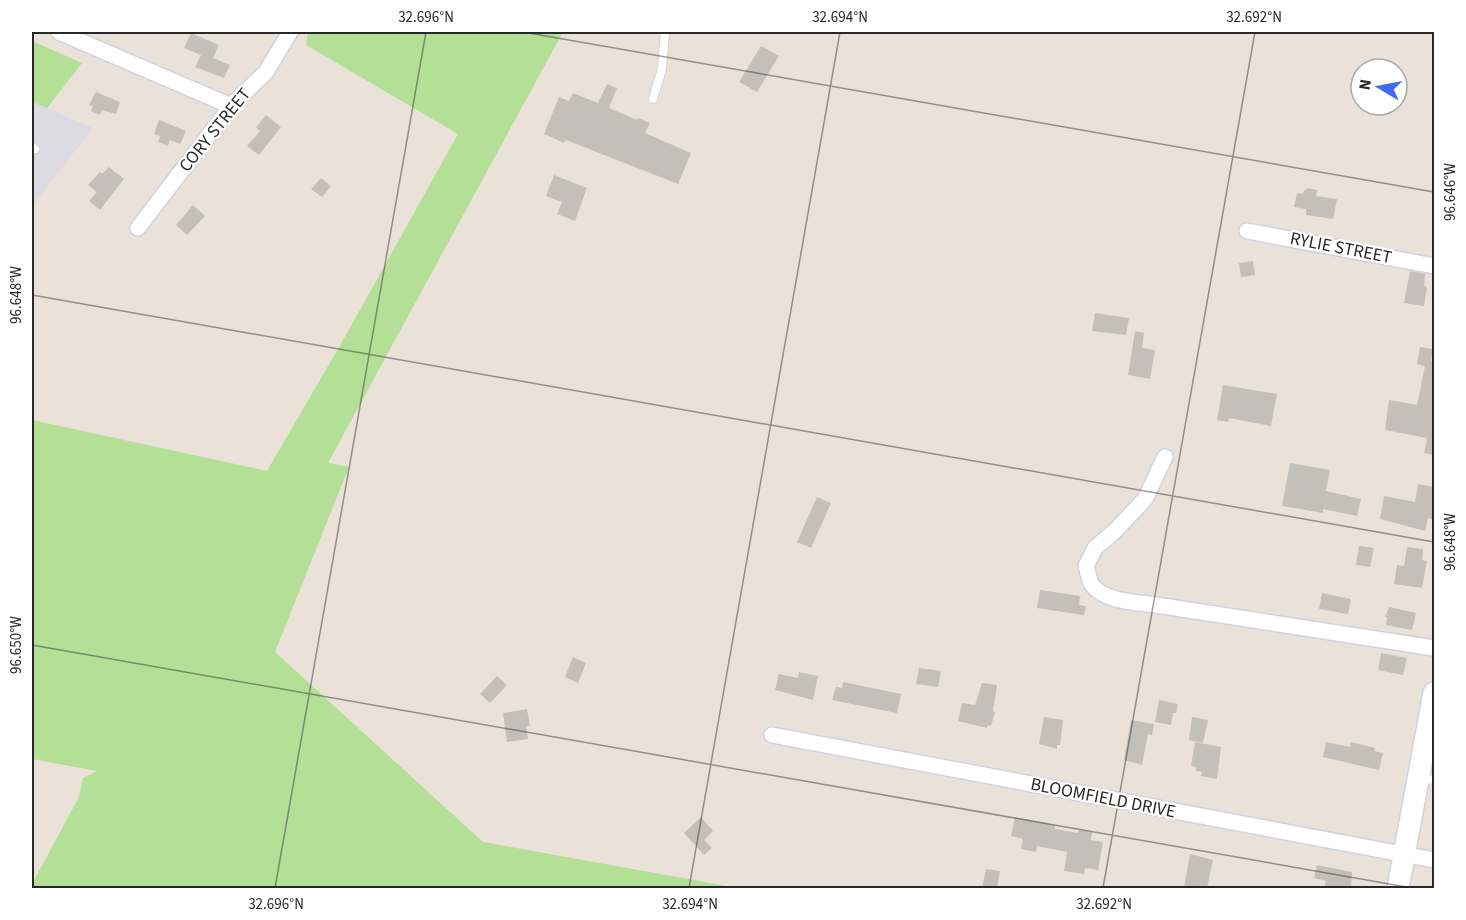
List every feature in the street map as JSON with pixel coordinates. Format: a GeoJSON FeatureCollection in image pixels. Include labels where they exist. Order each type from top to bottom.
{"type":"FeatureCollection","features":[{"type":"Feature","properties":{"kind":"street"},"geometry":{"type":"LineString","coordinates":[[59,32],[231,105]]}},
{"type":"Feature","properties":{"kind":"street","name":"CORY STREET"},"geometry":{"type":"LineString","coordinates":[[138,228],[231,105],[266,72],[290,32]]}},
{"type":"Feature","properties":{"kind":"street","name":"RYLIE STREET"},"geometry":{"type":"LineString","coordinates":[[1247,231],[1434,266]]}},
{"type":"Feature","properties":{"kind":"street"},"geometry":{"type":"LineString","coordinates":[[1164,457],[1145,499],[1116,531],[1095,548],[1086,567],[1091,583],[1099,592],[1111,597],[1156,605],[1434,648]]}},
{"type":"Feature","properties":{"kind":"street"},"geometry":{"type":"LineString","coordinates":[[1398,888],[1404,855],[1427,779],[1434,693]]}},
{"type":"Feature","properties":{"kind":"street","name":"BLOOMFIELD DRIVE"},"geometry":{"type":"LineString","coordinates":[[772,735],[1434,860]]}},
{"type":"Feature","properties":{"kind":"lane"},"geometry":{"type":"LineString","coordinates":[[652,99],[662,69],[665,32]]}},
{"type":"Feature","properties":{"kind":"shaded area"},"geometry":{"type":"Polygon","coordinates":[[[32,102],[93,128],[32,206],[32,102]]]}},
{"type":"Feature","properties":{"kind":"green space"},"geometry":{"type":"Polygon","coordinates":[[[308,32],[563,32],[328,463],[349,467],[275,652],[483,842],[738,888],[32,888],[32,884],[79,797],[83,778],[97,771],[32,759],[32,420],[267,471],[458,134],[306,45],[308,32]]]}},
{"type":"Feature","properties":{"kind":"green space"},"geometry":{"type":"Polygon","coordinates":[[[32,41],[82,63],[47,108],[32,102],[32,41]]]}},
{"type":"Feature","properties":{"kind":"building"},"geometry":{"type":"Polygon","coordinates":[[[191,33],[219,45],[213,58],[230,65],[224,78],[195,67],[201,55],[184,48],[191,33]]]}},
{"type":"Feature","properties":{"kind":"building"},"geometry":{"type":"Polygon","coordinates":[[[761,46],[779,56],[757,92],[739,82],[761,46]]]}},
{"type":"Feature","properties":{"kind":"building"},"geometry":{"type":"Polygon","coordinates":[[[607,84],[617,88],[609,108],[650,123],[645,133],[691,153],[678,184],[566,140],[564,143],[544,134],[559,97],[569,101],[573,93],[598,103],[607,84]]]}},
{"type":"Feature","properties":{"kind":"building"},"geometry":{"type":"Polygon","coordinates":[[[96,92],[120,102],[116,114],[102,110],[100,115],[91,111],[93,106],[89,105],[96,92]]]}},
{"type":"Feature","properties":{"kind":"building"},"geometry":{"type":"Polygon","coordinates":[[[266,115],[281,127],[259,155],[247,146],[260,131],[256,128],[266,115]]]}},
{"type":"Feature","properties":{"kind":"building"},"geometry":{"type":"Polygon","coordinates":[[[159,120],[186,131],[180,144],[170,140],[168,146],[158,142],[160,136],[154,134],[159,120]]]}},
{"type":"Feature","properties":{"kind":"building"},"geometry":{"type":"Polygon","coordinates":[[[109,167],[124,179],[100,210],[89,201],[97,192],[88,185],[100,172],[102,174],[109,167]]]}},
{"type":"Feature","properties":{"kind":"building"},"geometry":{"type":"Polygon","coordinates":[[[554,175],[587,188],[575,221],[557,214],[562,202],[546,196],[554,175]]]}},
{"type":"Feature","properties":{"kind":"building"},"geometry":{"type":"Polygon","coordinates":[[[321,178],[331,186],[322,197],[311,189],[321,178]]]}},
{"type":"Feature","properties":{"kind":"building"},"geometry":{"type":"Polygon","coordinates":[[[1307,188],[1317,190],[1316,196],[1337,199],[1333,219],[1306,215],[1306,209],[1294,207],[1297,193],[1303,194],[1307,188]]]}},
{"type":"Feature","properties":{"kind":"building"},"geometry":{"type":"Polygon","coordinates":[[[193,205],[205,216],[187,235],[176,225],[193,205]]]}},
{"type":"Feature","properties":{"kind":"building"},"geometry":{"type":"Polygon","coordinates":[[[1253,261],[1255,275],[1241,277],[1239,263],[1253,261]]]}},
{"type":"Feature","properties":{"kind":"building"},"geometry":{"type":"Polygon","coordinates":[[[1410,271],[1425,274],[1424,286],[1427,287],[1424,306],[1404,303],[1410,271]]]}},
{"type":"Feature","properties":{"kind":"building"},"geometry":{"type":"Polygon","coordinates":[[[1095,313],[1129,318],[1126,335],[1092,331],[1095,313]]]}},
{"type":"Feature","properties":{"kind":"building"},"geometry":{"type":"Polygon","coordinates":[[[1135,331],[1144,333],[1142,348],[1155,350],[1150,379],[1128,375],[1135,331]]]}},
{"type":"Feature","properties":{"kind":"building"},"geometry":{"type":"Polygon","coordinates":[[[1420,347],[1433,349],[1431,361],[1434,362],[1434,455],[1424,453],[1427,438],[1385,430],[1389,400],[1417,405],[1425,366],[1417,364],[1420,347]]]}},
{"type":"Feature","properties":{"kind":"building"},"geometry":{"type":"Polygon","coordinates":[[[1223,385],[1277,394],[1271,426],[1229,418],[1228,422],[1217,420],[1223,385]]]}},
{"type":"Feature","properties":{"kind":"building"},"geometry":{"type":"Polygon","coordinates":[[[1290,463],[1330,470],[1326,491],[1361,499],[1357,516],[1323,509],[1323,513],[1282,506],[1290,463]]]}},
{"type":"Feature","properties":{"kind":"building"},"geometry":{"type":"Polygon","coordinates":[[[1418,484],[1434,487],[1432,519],[1428,518],[1425,531],[1380,519],[1384,496],[1415,502],[1418,484]]]}},
{"type":"Feature","properties":{"kind":"building"},"geometry":{"type":"Polygon","coordinates":[[[817,497],[831,503],[811,548],[797,542],[817,497]]]}},
{"type":"Feature","properties":{"kind":"building"},"geometry":{"type":"Polygon","coordinates":[[[1359,546],[1374,548],[1370,567],[1356,565],[1359,546]]]}},
{"type":"Feature","properties":{"kind":"building"},"geometry":{"type":"Polygon","coordinates":[[[1407,547],[1423,549],[1422,560],[1427,561],[1422,588],[1394,584],[1397,565],[1404,566],[1407,547]]]}},
{"type":"Feature","properties":{"kind":"building"},"geometry":{"type":"Polygon","coordinates":[[[1040,590],[1080,596],[1079,605],[1086,606],[1084,615],[1037,608],[1040,590]]]}},
{"type":"Feature","properties":{"kind":"building"},"geometry":{"type":"Polygon","coordinates":[[[1322,593],[1351,599],[1348,614],[1319,609],[1322,593]]]}},
{"type":"Feature","properties":{"kind":"building"},"geometry":{"type":"Polygon","coordinates":[[[1389,607],[1416,613],[1412,630],[1386,625],[1387,617],[1385,617],[1389,607]]]}},
{"type":"Feature","properties":{"kind":"building"},"geometry":{"type":"Polygon","coordinates":[[[1381,653],[1407,658],[1403,675],[1378,670],[1381,653]]]}},
{"type":"Feature","properties":{"kind":"building"},"geometry":{"type":"Polygon","coordinates":[[[573,657],[586,663],[578,683],[565,677],[573,657]]]}},
{"type":"Feature","properties":{"kind":"building"},"geometry":{"type":"Polygon","coordinates":[[[919,668],[941,671],[938,687],[916,684],[919,668]]]}},
{"type":"Feature","properties":{"kind":"building"},"geometry":{"type":"Polygon","coordinates":[[[799,672],[818,676],[813,700],[775,690],[779,674],[798,678],[799,672]]]}},
{"type":"Feature","properties":{"kind":"building"},"geometry":{"type":"Polygon","coordinates":[[[497,676],[507,685],[490,703],[480,694],[497,676]]]}},
{"type":"Feature","properties":{"kind":"building"},"geometry":{"type":"Polygon","coordinates":[[[843,682],[901,694],[897,713],[832,700],[836,687],[842,688],[843,682]]]}},
{"type":"Feature","properties":{"kind":"building"},"geometry":{"type":"Polygon","coordinates":[[[982,683],[997,685],[993,711],[995,712],[991,726],[988,725],[987,728],[958,721],[962,703],[975,705],[982,683]]]}},
{"type":"Feature","properties":{"kind":"building"},"geometry":{"type":"Polygon","coordinates":[[[1159,700],[1178,704],[1176,713],[1173,713],[1171,725],[1155,722],[1159,700]]]}},
{"type":"Feature","properties":{"kind":"building"},"geometry":{"type":"Polygon","coordinates":[[[527,709],[530,726],[526,726],[528,739],[507,742],[503,713],[527,709]]]}},
{"type":"Feature","properties":{"kind":"building"},"geometry":{"type":"Polygon","coordinates":[[[1044,717],[1063,720],[1060,745],[1057,745],[1057,749],[1039,744],[1044,717]]]}},
{"type":"Feature","properties":{"kind":"building"},"geometry":{"type":"Polygon","coordinates":[[[1192,717],[1208,720],[1203,743],[1189,740],[1192,717]]]}},
{"type":"Feature","properties":{"kind":"building"},"geometry":{"type":"Polygon","coordinates":[[[1131,720],[1154,724],[1152,735],[1148,734],[1142,765],[1124,760],[1131,720]]]}},
{"type":"Feature","properties":{"kind":"building"},"geometry":{"type":"Polygon","coordinates":[[[1195,742],[1221,747],[1217,779],[1201,776],[1202,772],[1196,771],[1196,767],[1191,766],[1195,742]]]}},
{"type":"Feature","properties":{"kind":"building"},"geometry":{"type":"Polygon","coordinates":[[[1326,742],[1350,747],[1351,742],[1375,748],[1374,751],[1383,753],[1379,770],[1323,757],[1326,742]]]}},
{"type":"Feature","properties":{"kind":"building"},"geometry":{"type":"Polygon","coordinates":[[[701,817],[713,831],[704,840],[712,848],[704,855],[684,833],[701,817]]]}},
{"type":"Feature","properties":{"kind":"building"},"geometry":{"type":"Polygon","coordinates":[[[1015,817],[1055,825],[1055,829],[1078,833],[1079,830],[1092,832],[1091,840],[1103,842],[1098,870],[1085,868],[1084,874],[1064,871],[1067,852],[1037,846],[1036,852],[1021,849],[1023,839],[1011,836],[1015,817]]]}},
{"type":"Feature","properties":{"kind":"building"},"geometry":{"type":"Polygon","coordinates":[[[1190,854],[1213,860],[1207,888],[1184,888],[1190,854]]]}},
{"type":"Feature","properties":{"kind":"building"},"geometry":{"type":"Polygon","coordinates":[[[1317,865],[1352,872],[1351,888],[1324,888],[1326,881],[1314,878],[1317,865]]]}},
{"type":"Feature","properties":{"kind":"building"},"geometry":{"type":"Polygon","coordinates":[[[986,869],[1000,871],[997,888],[982,888],[986,869]]]}}]}
